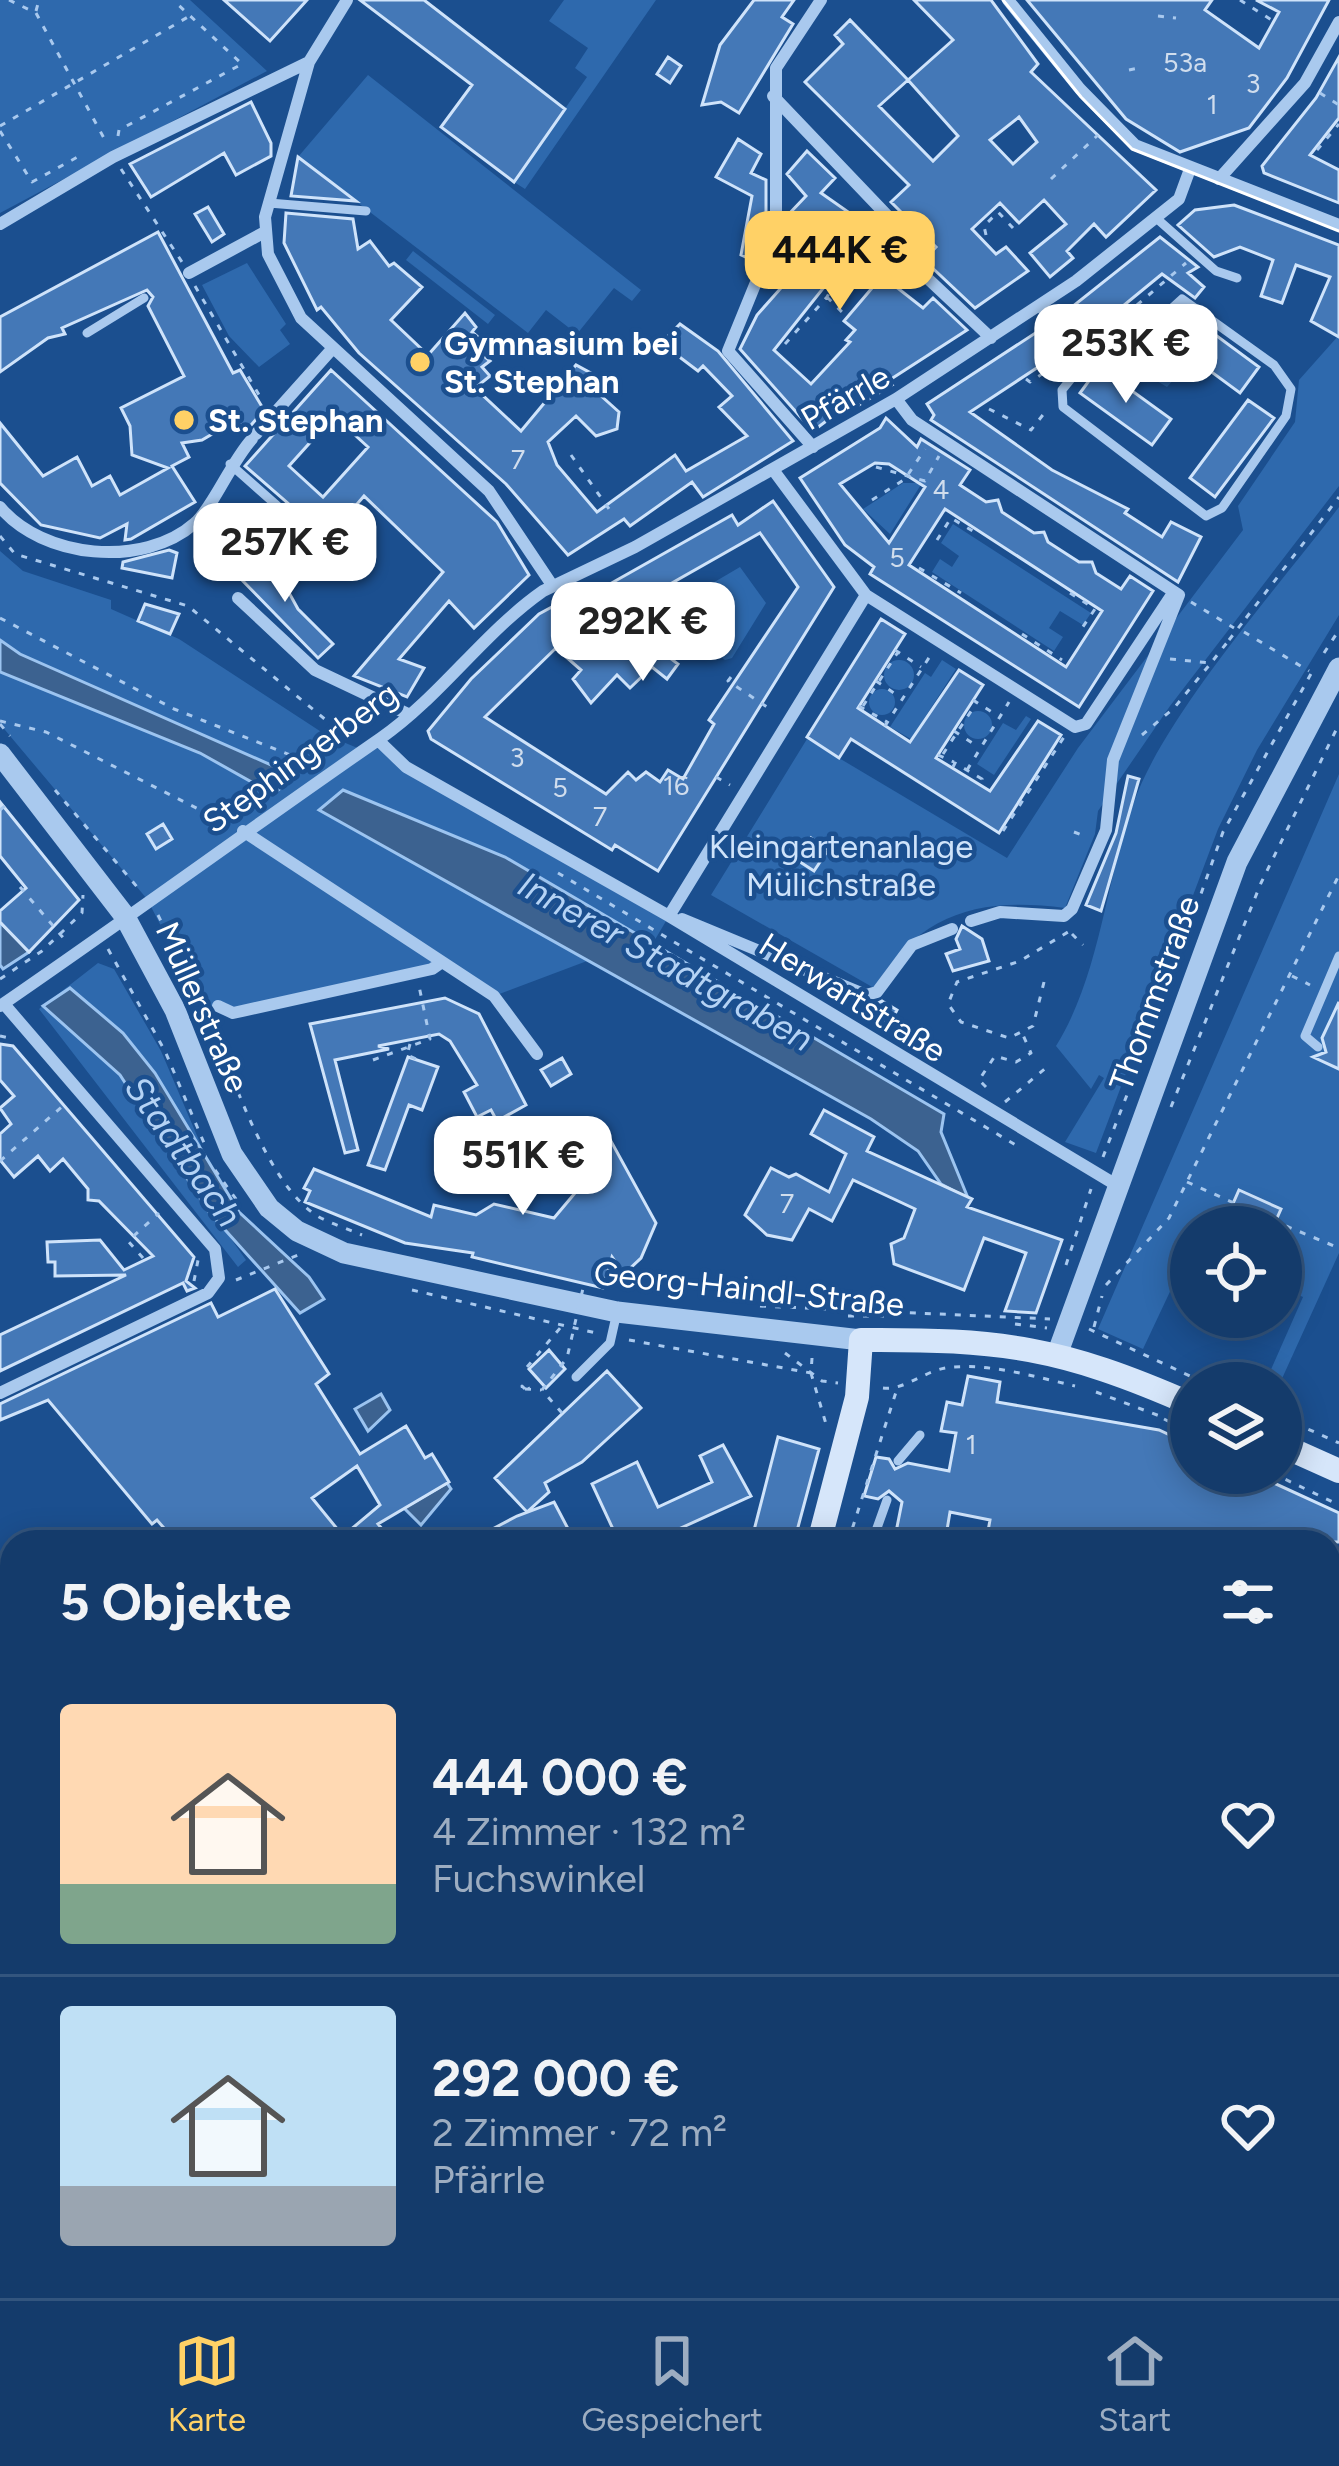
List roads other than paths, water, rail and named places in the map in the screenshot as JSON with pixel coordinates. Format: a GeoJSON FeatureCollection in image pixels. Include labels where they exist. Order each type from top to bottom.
{"type":"FeatureCollection","features":[{"type":"Feature","properties":{"kind":"main road","name":"Georg-Haindl-Straße"},"geometry":{"type":"LineString","coordinates":[[861,1340],[1005,1342],[1058,1352],[1170,1396]]}},
{"type":"Feature","properties":{"kind":"main road"},"geometry":{"type":"LineString","coordinates":[[821,1530],[857,1397],[861,1340]]}},
{"type":"Feature","properties":{"kind":"main road"},"geometry":{"type":"LineString","coordinates":[[1302,1454],[1339,1471]]}},
{"type":"Feature","properties":{"kind":"street"},"geometry":{"type":"LineString","coordinates":[[347,0],[310,62],[263,233],[291,302],[333,348],[509,514],[552,585]]}},
{"type":"Feature","properties":{"kind":"street"},"geometry":{"type":"LineString","coordinates":[[812,447],[728,351],[770,248],[776,217],[772,95],[776,68],[821,0]]}},
{"type":"Feature","properties":{"kind":"street"},"geometry":{"type":"LineString","coordinates":[[1009,0],[1110,124],[1146,152],[1339,225]]}},
{"type":"Feature","properties":{"kind":"street"},"geometry":{"type":"LineString","coordinates":[[1219,179],[1305,83],[1339,22]]}},
{"type":"Feature","properties":{"kind":"street"},"geometry":{"type":"LineString","coordinates":[[1324,50],[1339,58]]}},
{"type":"Feature","properties":{"kind":"street"},"geometry":{"type":"LineString","coordinates":[[0,224],[113,157],[310,62]]}},
{"type":"Feature","properties":{"kind":"street"},"geometry":{"type":"LineString","coordinates":[[772,95],[899,229],[908,260],[992,338]]}},
{"type":"Feature","properties":{"kind":"street","name":"Pfärrle"},"geometry":{"type":"LineString","coordinates":[[552,585],[635,548],[774,471],[992,338],[1179,199],[1190,169]]}},
{"type":"Feature","properties":{"kind":"street"},"geometry":{"type":"LineString","coordinates":[[185,275],[263,233]]}},
{"type":"Feature","properties":{"kind":"street"},"geometry":{"type":"LineString","coordinates":[[0,507],[18,529],[55,545],[111,551],[159,542],[189,528],[207,508],[230,464],[333,348]]}},
{"type":"Feature","properties":{"kind":"street"},"geometry":{"type":"LineString","coordinates":[[896,399],[912,420],[1177,593]]}},
{"type":"Feature","properties":{"kind":"street"},"geometry":{"type":"LineString","coordinates":[[774,471],[866,596],[1072,725],[1086,724],[1177,593]]}},
{"type":"Feature","properties":{"kind":"street","name":"Stephingerberg"},"geometry":{"type":"LineString","coordinates":[[2,1005],[243,830],[378,740],[410,715],[510,614],[552,585]]}},
{"type":"Feature","properties":{"kind":"street"},"geometry":{"type":"LineString","coordinates":[[971,921],[1000,912],[1054,917],[1072,909],[1106,830],[1113,760],[1177,593]]}},
{"type":"Feature","properties":{"kind":"street"},"geometry":{"type":"LineString","coordinates":[[866,596],[671,916],[697,922],[866,995],[878,992],[912,945],[952,928]]}},
{"type":"Feature","properties":{"kind":"street"},"geometry":{"type":"LineString","coordinates":[[238,598],[316,670],[410,715]]}},
{"type":"Feature","properties":{"kind":"street","name":"Thommstraße"},"geometry":{"type":"LineString","coordinates":[[1058,1352],[1058,1321],[1118,1186],[1237,862],[1334,676]]}},
{"type":"Feature","properties":{"kind":"street","name":"Herwartstraße"},"geometry":{"type":"LineString","coordinates":[[378,740],[406,767],[671,916],[1091,1183],[1118,1186]]}},
{"type":"Feature","properties":{"kind":"street","name":"Müllerstraße"},"geometry":{"type":"LineString","coordinates":[[7,747],[124,915],[175,1010],[232,1154],[293,1242]]}},
{"type":"Feature","properties":{"kind":"street"},"geometry":{"type":"LineString","coordinates":[[243,830],[494,996],[538,1054]]}},
{"type":"Feature","properties":{"kind":"street"},"geometry":{"type":"LineString","coordinates":[[218,1006],[233,1013],[416,973],[442,962]]}},
{"type":"Feature","properties":{"kind":"street"},"geometry":{"type":"LineString","coordinates":[[0,1393],[208,1292],[219,1278],[215,1249],[2,1005]]}},
{"type":"Feature","properties":{"kind":"street","name":"Georg-Haindl-Straße"},"geometry":{"type":"LineString","coordinates":[[293,1242],[617,1312],[861,1340]]}},
{"type":"Feature","properties":{"kind":"lane"},"geometry":{"type":"LineString","coordinates":[[269,203],[366,211]]}},
{"type":"Feature","properties":{"kind":"lane"},"geometry":{"type":"LineString","coordinates":[[1155,217],[1216,271],[1237,278]]}},
{"type":"Feature","properties":{"kind":"lane"},"geometry":{"type":"LineString","coordinates":[[87,333],[144,298]]}},
{"type":"Feature","properties":{"kind":"lane"},"geometry":{"type":"LineString","coordinates":[[1182,299],[1274,365],[1292,389],[1286,416],[1222,508],[1207,516],[1063,407],[1062,390],[1083,364],[1137,340],[1182,299]]}},
{"type":"Feature","properties":{"kind":"lane"},"geometry":{"type":"LineString","coordinates":[[1039,306],[1051,323]]}},
{"type":"Feature","properties":{"kind":"lane"},"geometry":{"type":"LineString","coordinates":[[1071,350],[1083,364]]}},
{"type":"Feature","properties":{"kind":"lane"},"geometry":{"type":"LineString","coordinates":[[412,424],[423,412]]}},
{"type":"Feature","properties":{"kind":"lane"},"geometry":{"type":"LineString","coordinates":[[425,435],[436,423]]}},
{"type":"Feature","properties":{"kind":"lane"},"geometry":{"type":"LineString","coordinates":[[230,464],[333,554]]}},
{"type":"Feature","properties":{"kind":"lane"},"geometry":{"type":"LineString","coordinates":[[1318,1047],[1305,1036],[1339,956]]}},
{"type":"Feature","properties":{"kind":"lane"},"geometry":{"type":"LineString","coordinates":[[576,1377],[611,1337],[617,1312]]}},
{"type":"Feature","properties":{"kind":"lane"},"geometry":{"type":"LineString","coordinates":[[898,1461],[920,1435]]}},
{"type":"Feature","properties":{"kind":"lane"},"geometry":{"type":"LineString","coordinates":[[876,1530],[887,1500]]}},
{"type":"Feature","properties":{"kind":"water"},"geometry":{"type":"Polygon","coordinates":[[[0,640],[20,654],[296,776],[273,794],[200,753],[0,672],[0,640]]]}},
{"type":"Feature","properties":{"kind":"water","name":"Innerer Stadtgraben"},"geometry":{"type":"Polygon","coordinates":[[[343,790],[505,857],[944,1114],[941,1132],[968,1198],[941,1184],[918,1151],[871,1119],[319,810],[343,790]]]}},
{"type":"Feature","properties":{"kind":"water"},"geometry":{"type":"Polygon","coordinates":[[[0,922],[29,952],[3,969],[0,965],[0,922]]]}},
{"type":"Feature","properties":{"kind":"water","name":"Stadtbach"},"geometry":{"type":"Polygon","coordinates":[[[70,988],[123,1033],[155,1073],[239,1212],[309,1277],[324,1299],[300,1313],[209,1212],[120,1075],[43,1006],[70,988]]]}},
{"type":"Feature","properties":{"kind":"water"},"geometry":{"type":"Polygon","coordinates":[[[381,1394],[390,1410],[368,1431],[355,1409],[381,1394]]]}},
{"type":"Feature","properties":{"kind":"water"},"geometry":{"type":"Polygon","coordinates":[[[447,1483],[451,1489],[421,1525],[404,1508],[447,1483]]]}},
{"type":"Feature","properties":{"kind":"tram line"},"geometry":{"type":"LineString","coordinates":[[1003,0],[1081,97],[1132,149],[1339,231]]}},
{"type":"Feature","properties":{"kind":"place","name":"Gymnasium bei St. Stephan"},"geometry":{"type":"Point","coordinates":[420,362]}},
{"type":"Feature","properties":{"kind":"place","name":"St. Stephan"},"geometry":{"type":"Point","coordinates":[184,420]}},
{"type":"Feature","properties":{"kind":"park label","name":"Kleingartenanlage Mülichstraße"},"geometry":{"type":"Point","coordinates":[841,865]}}]}
